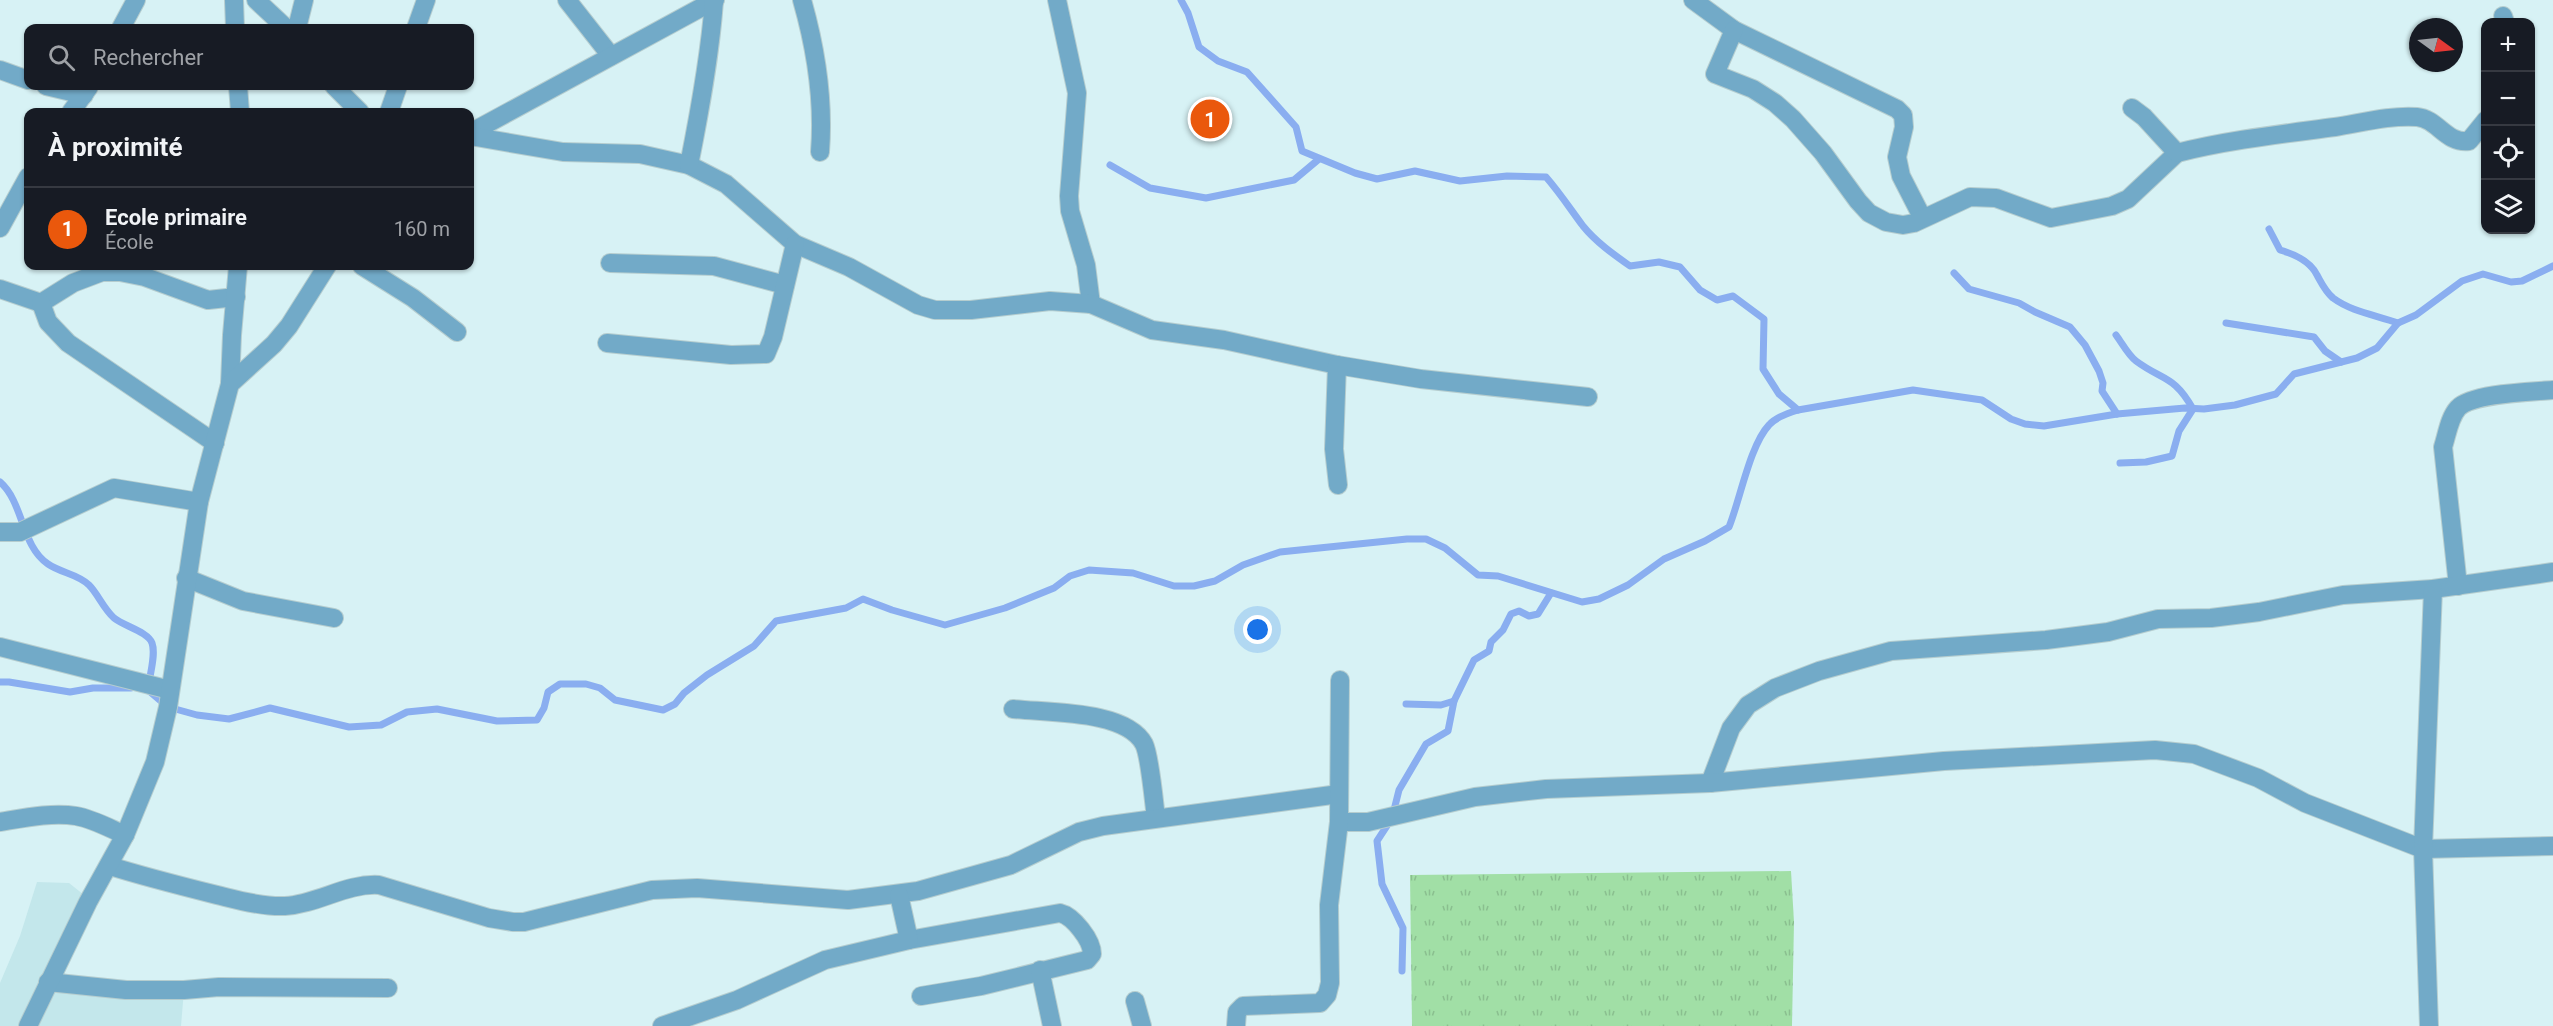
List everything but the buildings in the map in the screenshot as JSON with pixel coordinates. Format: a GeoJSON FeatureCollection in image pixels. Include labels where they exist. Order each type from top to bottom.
{"type":"FeatureCollection","features":[{"type":"Feature","properties":{"kind":"street"},"geometry":{"type":"LineString","coordinates":[[123,24],[136,0]]}},
{"type":"Feature","properties":{"kind":"street"},"geometry":{"type":"LineString","coordinates":[[234,0],[235,24]]}},
{"type":"Feature","properties":{"kind":"street"},"geometry":{"type":"LineString","coordinates":[[256,0],[282,24]]}},
{"type":"Feature","properties":{"kind":"street"},"geometry":{"type":"LineString","coordinates":[[298,24],[303,0]]}},
{"type":"Feature","properties":{"kind":"street"},"geometry":{"type":"LineString","coordinates":[[418,24],[426,0]]}},
{"type":"Feature","properties":{"kind":"street"},"geometry":{"type":"LineString","coordinates":[[567,0],[610,56]]}},
{"type":"Feature","properties":{"kind":"street"},"geometry":{"type":"LineString","coordinates":[[474,132],[715,0]]}},
{"type":"Feature","properties":{"kind":"street"},"geometry":{"type":"LineString","coordinates":[[689,165],[702,100],[715,0]]}},
{"type":"Feature","properties":{"kind":"street"},"geometry":{"type":"LineString","coordinates":[[801,0],[817,62],[822,128],[820,152]]}},
{"type":"Feature","properties":{"kind":"street"},"geometry":{"type":"LineString","coordinates":[[1058,0],[1077,93],[1069,196],[1070,211],[1086,265],[1091,304]]}},
{"type":"Feature","properties":{"kind":"street"},"geometry":{"type":"LineString","coordinates":[[1693,0],[1734,30],[1897,109],[1903,115],[1904,127],[1897,157],[1901,176],[1922,217]]}},
{"type":"Feature","properties":{"kind":"street"},"geometry":{"type":"LineString","coordinates":[[1734,30],[1716,75],[1753,89],[1775,103],[1793,119],[1823,153],[1869,213],[1886,222],[1903,225],[1914,223],[1922,217],[1970,197],[1996,198],[2051,218],[2112,206],[2128,199],[2177,153],[2302,131],[2416,117],[2435,124],[2450,138],[2461,142],[2469,141],[2481,126]]}},
{"type":"Feature","properties":{"kind":"street"},"geometry":{"type":"LineString","coordinates":[[0,70],[24,79]]}},
{"type":"Feature","properties":{"kind":"street"},"geometry":{"type":"LineString","coordinates":[[74,108],[87,90]]}},
{"type":"Feature","properties":{"kind":"street"},"geometry":{"type":"LineString","coordinates":[[238,90],[240,108]]}},
{"type":"Feature","properties":{"kind":"street"},"geometry":{"type":"LineString","coordinates":[[338,90],[356,108]]}},
{"type":"Feature","properties":{"kind":"street"},"geometry":{"type":"LineString","coordinates":[[390,108],[397,90]]}},
{"type":"Feature","properties":{"kind":"street"},"geometry":{"type":"LineString","coordinates":[[2132,108],[2144,117],[2177,153]]}},
{"type":"Feature","properties":{"kind":"street"},"geometry":{"type":"LineString","coordinates":[[474,135],[562,152],[640,154],[689,165],[726,184],[795,244],[849,267],[918,305],[935,310],[971,310],[1050,301],[1091,304],[1152,330],[1224,340],[1337,365],[1421,379],[1588,397]]}},
{"type":"Feature","properties":{"kind":"street"},"geometry":{"type":"LineString","coordinates":[[0,228],[24,184]]}},
{"type":"Feature","properties":{"kind":"street"},"geometry":{"type":"LineString","coordinates":[[607,343],[731,355],[766,354],[773,337],[795,244]]}},
{"type":"Feature","properties":{"kind":"street"},"geometry":{"type":"LineString","coordinates":[[610,263],[714,266],[785,285]]}},
{"type":"Feature","properties":{"kind":"street"},"geometry":{"type":"LineString","coordinates":[[28,1026],[88,902],[110,866],[125,835],[155,762],[168,707],[199,502],[230,384],[238,270]]}},
{"type":"Feature","properties":{"kind":"street"},"geometry":{"type":"LineString","coordinates":[[230,384],[274,344],[289,326],[324,270]]}},
{"type":"Feature","properties":{"kind":"street"},"geometry":{"type":"LineString","coordinates":[[368,270],[413,298],[457,332]]}},
{"type":"Feature","properties":{"kind":"street"},"geometry":{"type":"LineString","coordinates":[[41,303],[73,283],[102,272],[120,272],[145,277],[198,299],[236,297]]}},
{"type":"Feature","properties":{"kind":"street"},"geometry":{"type":"LineString","coordinates":[[0,289],[41,303]]}},
{"type":"Feature","properties":{"kind":"street"},"geometry":{"type":"LineString","coordinates":[[41,303],[48,322],[68,343],[214,443]]}},
{"type":"Feature","properties":{"kind":"street"},"geometry":{"type":"LineString","coordinates":[[1337,365],[1334,426],[1338,485]]}},
{"type":"Feature","properties":{"kind":"street"},"geometry":{"type":"LineString","coordinates":[[2458,586],[2443,447],[2449,425],[2458,408],[2472,400],[2553,390]]}},
{"type":"Feature","properties":{"kind":"street"},"geometry":{"type":"LineString","coordinates":[[0,532],[20,532],[114,488],[199,502]]}},
{"type":"Feature","properties":{"kind":"street"},"geometry":{"type":"LineString","coordinates":[[1710,783],[1731,728],[1748,705],[1781,686],[1819,671],[1881,654],[1947,646],[2046,640],[2108,632],[2158,620],[2211,618],[2259,612],[2343,595],[2433,589],[2553,572]]}},
{"type":"Feature","properties":{"kind":"street"},"geometry":{"type":"LineString","coordinates":[[186,579],[243,601],[334,618]]}},
{"type":"Feature","properties":{"kind":"street"},"geometry":{"type":"LineString","coordinates":[[2429,1026],[2423,849],[2433,589]]}},
{"type":"Feature","properties":{"kind":"street"},"geometry":{"type":"LineString","coordinates":[[0,647],[170,690]]}},
{"type":"Feature","properties":{"kind":"street"},"geometry":{"type":"LineString","coordinates":[[1236,1026],[1237,1012],[1243,1006],[1320,1003],[1327,995],[1330,983],[1329,905],[1339,822],[1340,680]]}},
{"type":"Feature","properties":{"kind":"street"},"geometry":{"type":"LineString","coordinates":[[1013,709],[1083,716],[1118,722],[1132,729],[1145,745],[1156,818]]}},
{"type":"Feature","properties":{"kind":"street"},"geometry":{"type":"LineString","coordinates":[[1339,822],[1368,822],[1474,797],[1546,789],[1710,783],[1944,761],[2155,750],[2194,754],[2258,777],[2306,802],[2423,849],[2553,846]]}},
{"type":"Feature","properties":{"kind":"street"},"geometry":{"type":"LineString","coordinates":[[110,866],[151,879],[241,901],[283,906],[298,904],[362,884],[379,885],[489,918],[524,922],[652,890],[697,888],[848,900],[899,895],[1011,865],[1079,832],[1156,818],[1268,806],[1339,794]]}},
{"type":"Feature","properties":{"kind":"street"},"geometry":{"type":"LineString","coordinates":[[0,822],[55,815],[76,816],[97,822],[125,835]]}},
{"type":"Feature","properties":{"kind":"street"},"geometry":{"type":"LineString","coordinates":[[899,895],[909,940]]}},
{"type":"Feature","properties":{"kind":"street"},"geometry":{"type":"LineString","coordinates":[[662,1026],[737,1000],[825,960],[909,940],[1060,912],[1066,914],[1092,947],[1092,954],[1087,960],[981,986],[921,996]]}},
{"type":"Feature","properties":{"kind":"street"},"geometry":{"type":"LineString","coordinates":[[1040,970],[1052,1026]]}},
{"type":"Feature","properties":{"kind":"street"},"geometry":{"type":"LineString","coordinates":[[48,982],[126,990],[184,990],[219,987],[388,988]]}},
{"type":"Feature","properties":{"kind":"street"},"geometry":{"type":"LineString","coordinates":[[1135,1001],[1142,1026]]}},
{"type":"Feature","properties":{"kind":"shaded area"},"geometry":{"type":"Polygon","coordinates":[[[37,882],[69,883],[94,903],[58,969],[99,996],[184,990],[181,1026],[0,1026],[0,983],[20,936],[37,882]]]}},
{"type":"Feature","properties":{"kind":"green space"},"geometry":{"type":"Polygon","coordinates":[[[1791,871],[1794,922],[1792,1026],[1412,1026],[1410,875],[1791,871]]]}},
{"type":"Feature","properties":{"kind":"waterway"},"geometry":{"type":"LineString","coordinates":[[1181,0],[1188,13],[1199,47],[1218,61],[1247,72],[1296,127],[1302,151],[1355,173],[1377,179],[1415,171],[1460,181],[1507,176],[1546,177],[1588,232],[1630,266],[1659,262],[1680,267],[1700,290],[1717,300],[1733,296],[1764,319],[1763,369],[1779,394],[1798,410]]}},
{"type":"Feature","properties":{"kind":"waterway"},"geometry":{"type":"LineString","coordinates":[[1110,165],[1150,188],[1206,198],[1294,180],[1319,159]]}},
{"type":"Feature","properties":{"kind":"waterway"},"geometry":{"type":"LineString","coordinates":[[2269,229],[2280,250],[2306,262],[2333,298],[2356,310],[2398,323]]}},
{"type":"Feature","properties":{"kind":"waterway"},"geometry":{"type":"LineString","coordinates":[[148,690],[168,707],[197,715],[229,719],[270,708],[349,727],[381,725],[407,712],[437,709],[497,721],[537,720],[544,708],[548,692],[560,684],[586,684],[600,688],[615,700],[663,710],[675,704],[684,693],[707,675],[754,646],[776,621],[846,608],[863,599],[945,625],[1005,608],[1054,588],[1070,576],[1089,570],[1133,573],[1174,586],[1194,586],[1215,581],[1243,565],[1280,552],[1407,539],[1426,539],[1445,548],[1478,575],[1498,576],[1582,602],[1599,599],[1628,585],[1664,559],[1705,541],[1729,527],[1751,459],[1762,434],[1772,422],[1790,412],[1913,390],[1982,400],[2011,419],[2025,424],[2044,426],[2117,414],[2235,405],[2276,394],[2294,374],[2357,358],[2377,348],[2398,323],[2416,315],[2462,281],[2483,274],[2511,282],[2522,281],[2553,266]]}},
{"type":"Feature","properties":{"kind":"waterway"},"geometry":{"type":"LineString","coordinates":[[1954,273],[1969,289],[2019,303],[2070,327],[2085,345],[2099,371],[2103,383],[2102,391],[2117,414]]}},
{"type":"Feature","properties":{"kind":"waterway"},"geometry":{"type":"LineString","coordinates":[[2226,323],[2314,337],[2325,351],[2341,362]]}},
{"type":"Feature","properties":{"kind":"waterway"},"geometry":{"type":"LineString","coordinates":[[2116,335],[2133,358],[2174,384],[2193,409],[2179,431],[2172,456],[2146,462],[2120,463]]}},
{"type":"Feature","properties":{"kind":"waterway"},"geometry":{"type":"LineString","coordinates":[[0,482],[14,501],[27,536],[39,556],[53,567],[85,581],[114,618],[150,639],[153,652],[149,684]]}},
{"type":"Feature","properties":{"kind":"waterway"},"geometry":{"type":"LineString","coordinates":[[1406,704],[1441,705],[1454,701],[1474,660],[1489,651],[1491,642],[1503,630],[1511,614],[1519,611],[1529,616],[1538,614],[1551,593]]}},
{"type":"Feature","properties":{"kind":"waterway"},"geometry":{"type":"LineString","coordinates":[[0,682],[70,692],[93,688],[131,688]]}},
{"type":"Feature","properties":{"kind":"waterway"},"geometry":{"type":"LineString","coordinates":[[1402,971],[1403,928],[1382,884],[1377,841],[1392,818],[1399,790],[1426,744],[1448,731],[1454,701]]}},
{"type":"Feature","properties":{"kind":"place","name":"Ecole primaire"},"geometry":{"type":"Point","coordinates":[1210,119]}}]}
